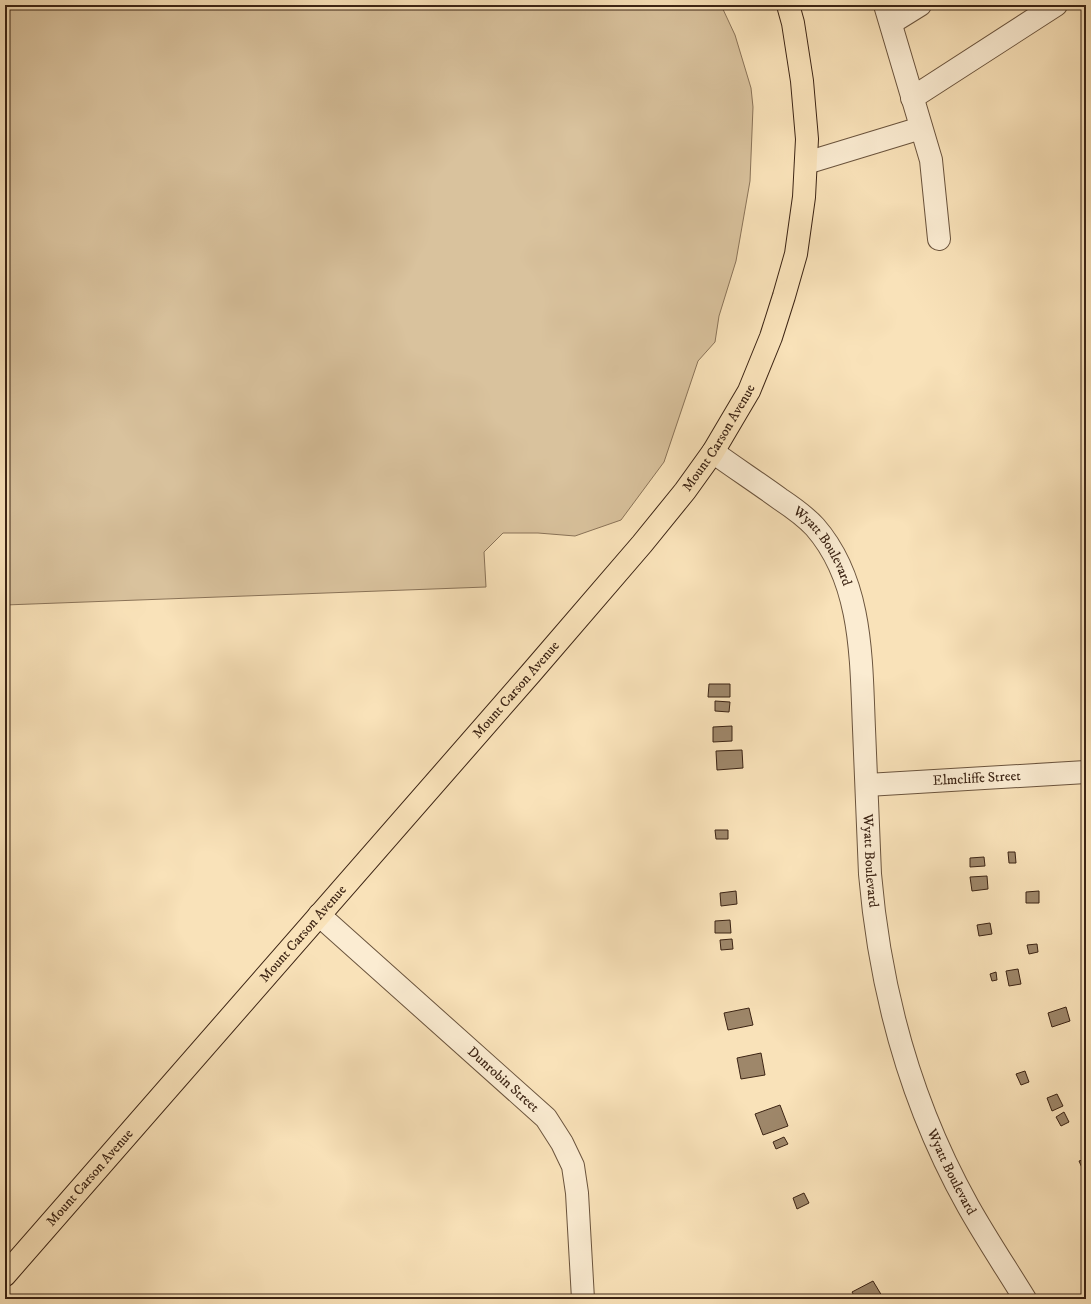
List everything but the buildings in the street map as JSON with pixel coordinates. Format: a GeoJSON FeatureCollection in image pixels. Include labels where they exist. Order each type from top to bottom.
{"type":"FeatureCollection","features":[{"type":"Feature","properties":{"kind":"main road","name":"Mount Carson Avenue"},"geometry":{"type":"LineString","coordinates":[[5,1275],[531,674],[637,550],[685,491],[713,452],[749,391],[771,337],[796,254],[804,197],[807,139],[802,81],[793,23],[788,5]]}},
{"type":"Feature","properties":{"kind":"street"},"geometry":{"type":"LineString","coordinates":[[920,5],[888,14],[931,160],[939,239]]}},
{"type":"Feature","properties":{"kind":"street"},"geometry":{"type":"LineString","coordinates":[[912,98],[1056,5]]}},
{"type":"Feature","properties":{"kind":"street"},"geometry":{"type":"LineString","coordinates":[[806,163],[921,128]]}},
{"type":"Feature","properties":{"kind":"street","name":"Wyatt Boulevard"},"geometry":{"type":"LineString","coordinates":[[713,452],[801,514],[815,527],[828,544],[839,563],[854,608],[858,633],[867,785],[870,874],[874,917],[886,983],[902,1052],[924,1113],[951,1173],[968,1205],[1025,1299]]}},
{"type":"Feature","properties":{"kind":"street","name":"Elmcliffe Street"},"geometry":{"type":"LineString","coordinates":[[867,785],[1086,772]]}},
{"type":"Feature","properties":{"kind":"street","name":"Dunrobin Street"},"geometry":{"type":"LineString","coordinates":[[319,915],[546,1118],[562,1143],[573,1166],[583,1299]]}},
{"type":"Feature","properties":{"kind":"shaded area"},"geometry":{"type":"Polygon","coordinates":[[[5,5],[721,5],[735,35],[751,88],[753,107],[750,181],[736,261],[719,316],[715,342],[698,361],[664,462],[621,520],[575,536],[538,533],[503,533],[484,552],[486,587],[5,605],[5,5]]]}}]}
